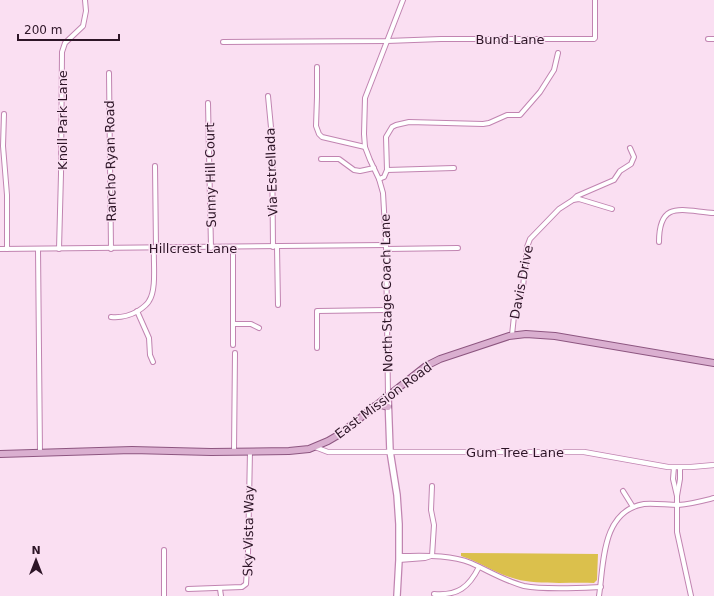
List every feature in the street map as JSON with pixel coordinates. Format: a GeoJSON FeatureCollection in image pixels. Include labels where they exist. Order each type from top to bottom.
{"type":"FeatureCollection","features":[{"type":"Feature","properties":{"kind":"main road","name":"East Mission Road"},"geometry":{"type":"LineString","coordinates":[[0,454],[132,450],[170,452],[288,451],[309,449],[340,434],[426,366],[440,359],[487,342],[512,335],[526,334],[555,336],[714,363]]}},
{"type":"Feature","properties":{"kind":"main road","name":"North Stage Coach Lane"},"geometry":{"type":"LineString","coordinates":[[388,395],[390,451],[396,495],[399,558],[397,596]]}},
{"type":"Feature","properties":{"kind":"main road"},"geometry":{"type":"LineString","coordinates":[[374,407],[381,405],[388,407]]}},
{"type":"Feature","properties":{"kind":"street","name":"Knoll Park Lane"},"geometry":{"type":"LineString","coordinates":[[59,249],[62,174],[62,52],[65,43],[82,26],[86,12],[86,0]]}},
{"type":"Feature","properties":{"kind":"street","name":"North Stage Coach Lane"},"geometry":{"type":"LineString","coordinates":[[388,395],[386,247],[383,193],[366,147],[364,134],[365,98],[403,0]]}},
{"type":"Feature","properties":{"kind":"street","name":"Bund Lane"},"geometry":{"type":"LineString","coordinates":[[387,41],[441,38],[594,40],[595,0]]}},
{"type":"Feature","properties":{"kind":"street"},"geometry":{"type":"LineString","coordinates":[[708,39],[714,39]]}},
{"type":"Feature","properties":{"kind":"street"},"geometry":{"type":"LineString","coordinates":[[223,42],[387,41]]}},
{"type":"Feature","properties":{"kind":"street"},"geometry":{"type":"LineString","coordinates":[[379,179],[384,177],[387,170],[386,137],[392,127],[396,124],[409,122],[483,124],[507,115],[520,115],[540,92],[554,70],[558,53]]}},
{"type":"Feature","properties":{"kind":"street"},"geometry":{"type":"LineString","coordinates":[[317,67],[315,119],[319,134],[322,137],[366,147]]}},
{"type":"Feature","properties":{"kind":"street","name":"Rancho Ryan Road"},"geometry":{"type":"LineString","coordinates":[[109,73],[111,249]]}},
{"type":"Feature","properties":{"kind":"street","name":"Via Estrellada"},"geometry":{"type":"LineString","coordinates":[[268,96],[272,138],[278,305]]}},
{"type":"Feature","properties":{"kind":"street","name":"Sunny Hill Court"},"geometry":{"type":"LineString","coordinates":[[208,103],[211,248]]}},
{"type":"Feature","properties":{"kind":"street"},"geometry":{"type":"LineString","coordinates":[[4,114],[3,146],[7,196],[7,249]]}},
{"type":"Feature","properties":{"kind":"street","name":"Davis Drive"},"geometry":{"type":"LineString","coordinates":[[512,335],[514,316],[523,287],[527,247],[530,239],[559,209],[577,196],[614,180],[620,171],[631,164],[634,157],[630,148]]}},
{"type":"Feature","properties":{"kind":"street"},"geometry":{"type":"LineString","coordinates":[[321,159],[339,159],[354,170],[360,171],[374,168]]}},
{"type":"Feature","properties":{"kind":"street"},"geometry":{"type":"LineString","coordinates":[[111,317],[119,318],[132,314],[150,301],[153,290],[155,248],[155,166]]}},
{"type":"Feature","properties":{"kind":"street"},"geometry":{"type":"LineString","coordinates":[[387,170],[454,168]]}},
{"type":"Feature","properties":{"kind":"street"},"geometry":{"type":"LineString","coordinates":[[573,200],[579,199],[612,209]]}},
{"type":"Feature","properties":{"kind":"street"},"geometry":{"type":"LineString","coordinates":[[659,242],[659,230],[662,218],[673,211],[684,210],[714,213]]}},
{"type":"Feature","properties":{"kind":"street","name":"Hillcrest Lane"},"geometry":{"type":"LineString","coordinates":[[0,249],[275,247],[458,248]]}},
{"type":"Feature","properties":{"kind":"street"},"geometry":{"type":"LineString","coordinates":[[233,248],[233,345]]}},
{"type":"Feature","properties":{"kind":"street"},"geometry":{"type":"LineString","coordinates":[[38,249],[40,453]]}},
{"type":"Feature","properties":{"kind":"street"},"geometry":{"type":"LineString","coordinates":[[317,348],[317,311],[386,310]]}},
{"type":"Feature","properties":{"kind":"street"},"geometry":{"type":"LineString","coordinates":[[137,311],[149,338],[150,355],[153,362]]}},
{"type":"Feature","properties":{"kind":"street"},"geometry":{"type":"LineString","coordinates":[[233,324],[251,324],[259,328]]}},
{"type":"Feature","properties":{"kind":"street"},"geometry":{"type":"LineString","coordinates":[[234,451],[235,353]]}},
{"type":"Feature","properties":{"kind":"street","name":"Gum Tree Lane"},"geometry":{"type":"LineString","coordinates":[[315,447],[321,451],[328,452],[584,452],[674,467],[691,468],[714,465]]}},
{"type":"Feature","properties":{"kind":"street","name":"Sky Vista Way"},"geometry":{"type":"LineString","coordinates":[[188,589],[220,589],[242,587],[246,584],[250,451]]}},
{"type":"Feature","properties":{"kind":"street"},"geometry":{"type":"LineString","coordinates":[[674,467],[673,479],[677,496]]}},
{"type":"Feature","properties":{"kind":"street"},"geometry":{"type":"LineString","coordinates":[[680,467],[677,496],[677,532],[691,596]]}},
{"type":"Feature","properties":{"kind":"street"},"geometry":{"type":"LineString","coordinates":[[432,486],[431,510],[434,525],[432,556]]}},
{"type":"Feature","properties":{"kind":"street"},"geometry":{"type":"LineString","coordinates":[[624,491],[632,507]]}},
{"type":"Feature","properties":{"kind":"street"},"geometry":{"type":"LineString","coordinates":[[599,596],[603,554],[607,539],[615,524],[625,512],[632,507],[645,504],[692,504],[714,498]]}},
{"type":"Feature","properties":{"kind":"street"},"geometry":{"type":"LineString","coordinates":[[164,550],[164,596]]}},
{"type":"Feature","properties":{"kind":"street"},"geometry":{"type":"LineString","coordinates":[[399,558],[425,558],[432,556],[451,558],[470,563],[505,580],[526,586],[601,587]]}},
{"type":"Feature","properties":{"kind":"street"},"geometry":{"type":"LineString","coordinates":[[434,594],[444,595],[457,593],[468,585],[479,567]]}},
{"type":"Feature","properties":{"kind":"street"},"geometry":{"type":"LineString","coordinates":[[220,589],[221,596]]}},
{"type":"Feature","properties":{"kind":"shaded area"},"geometry":{"type":"Polygon","coordinates":[[[461,553],[598,554],[597,580],[594,583],[544,583],[525,581],[502,574],[461,556],[461,553]]]}}]}
